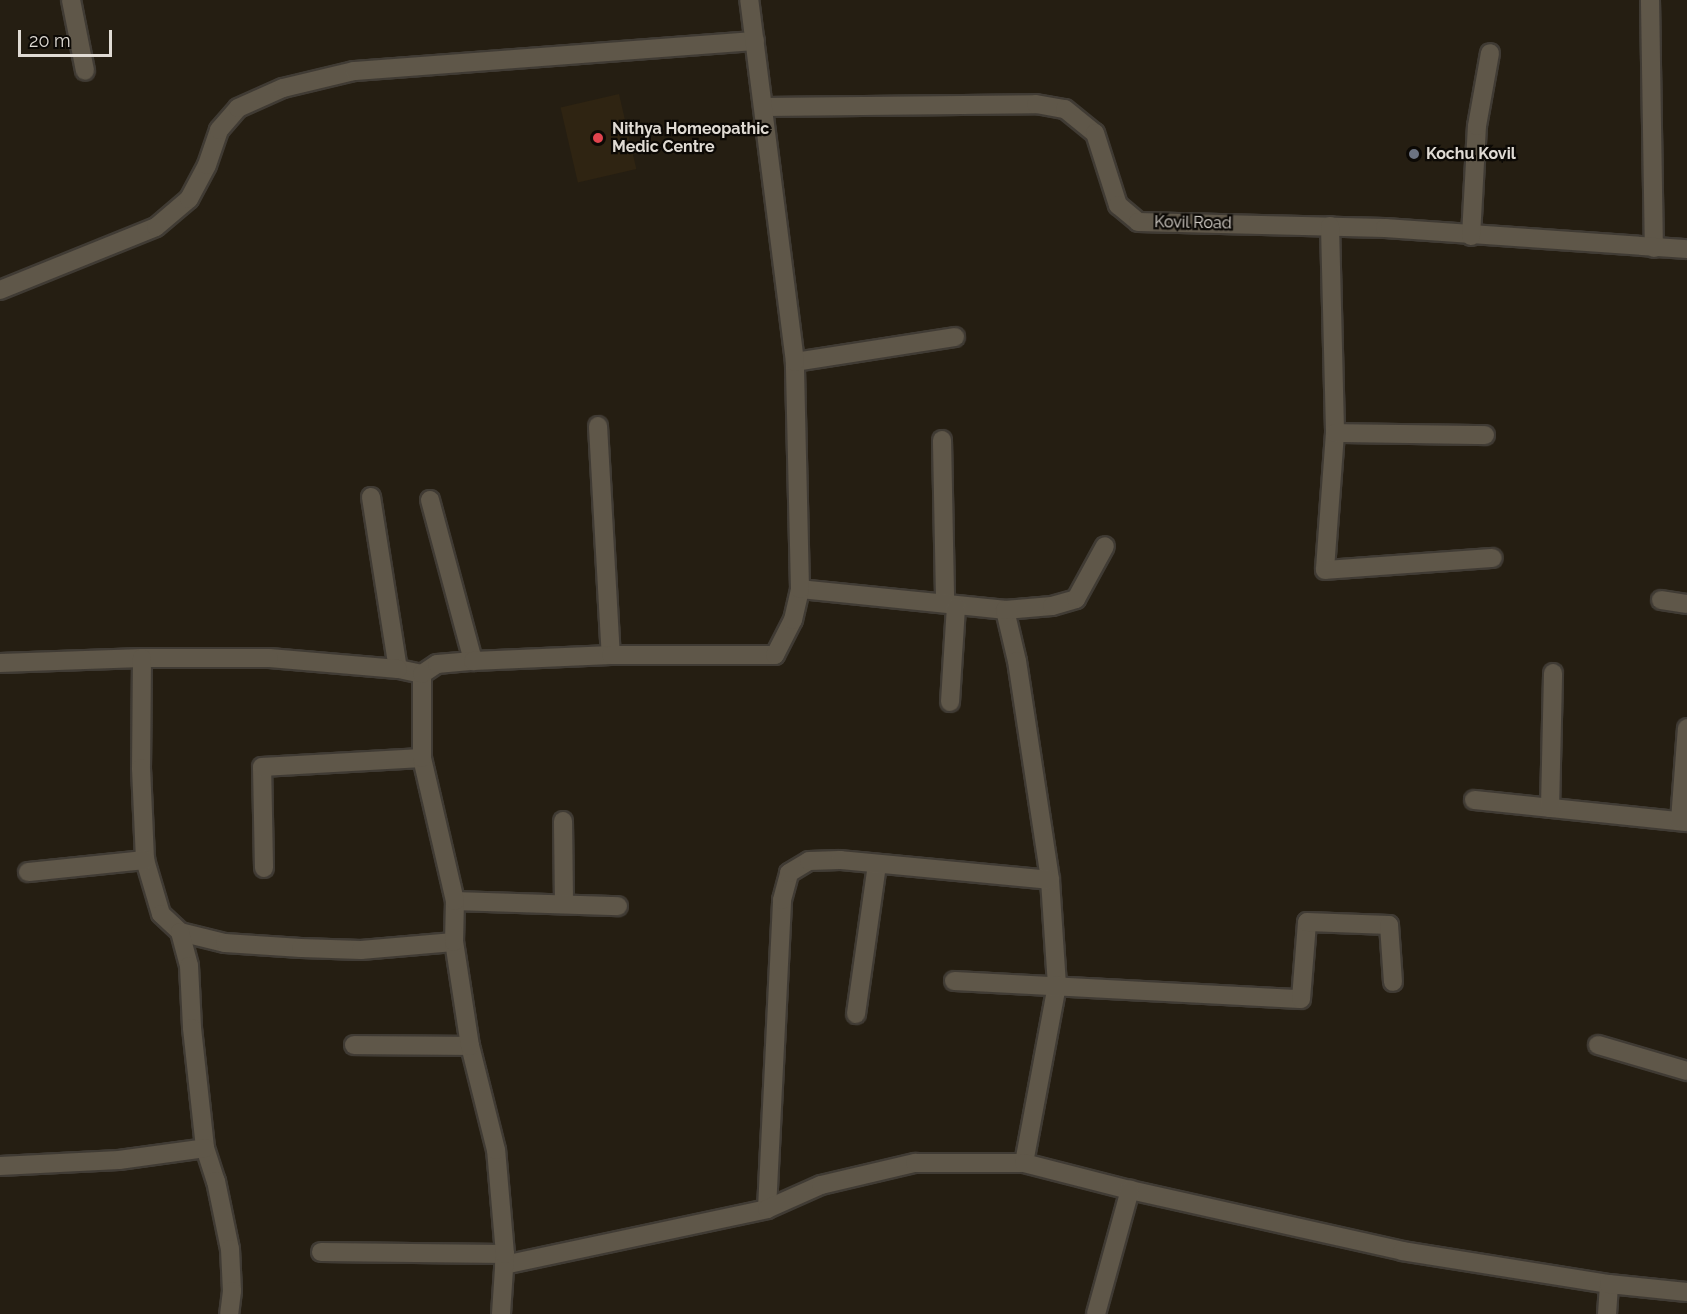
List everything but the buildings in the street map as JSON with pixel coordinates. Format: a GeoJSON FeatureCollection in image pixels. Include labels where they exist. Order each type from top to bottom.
{"type":"FeatureCollection","features":[{"type":"Feature","properties":{"kind":"street"},"geometry":{"type":"LineString","coordinates":[[71,0],[85,71]]}},
{"type":"Feature","properties":{"kind":"street"},"geometry":{"type":"LineString","coordinates":[[0,663],[142,657],[269,658],[398,669],[422,674],[437,664],[473,660],[610,655],[775,655],[793,620],[800,589],[795,362],[765,107],[749,0]]}},
{"type":"Feature","properties":{"kind":"street"},"geometry":{"type":"LineString","coordinates":[[1650,0],[1654,249]]}},
{"type":"Feature","properties":{"kind":"street"},"geometry":{"type":"LineString","coordinates":[[0,290],[156,227],[189,199],[207,165],[219,130],[238,108],[283,88],[318,77],[354,71],[754,41]]}},
{"type":"Feature","properties":{"kind":"street"},"geometry":{"type":"LineString","coordinates":[[1471,236],[1477,126],[1490,52]]}},
{"type":"Feature","properties":{"kind":"street","name":"Kovil Road"},"geometry":{"type":"LineString","coordinates":[[765,107],[1036,104],[1065,109],[1095,133],[1118,205],[1138,222],[1330,226],[1654,249],[1687,249]]}},
{"type":"Feature","properties":{"kind":"street"},"geometry":{"type":"LineString","coordinates":[[1330,226],[1335,433],[1324,570],[1493,558]]}},
{"type":"Feature","properties":{"kind":"street"},"geometry":{"type":"LineString","coordinates":[[795,362],[955,337]]}},
{"type":"Feature","properties":{"kind":"street"},"geometry":{"type":"LineString","coordinates":[[598,426],[610,655]]}},
{"type":"Feature","properties":{"kind":"street"},"geometry":{"type":"LineString","coordinates":[[1335,433],[1485,435]]}},
{"type":"Feature","properties":{"kind":"street"},"geometry":{"type":"LineString","coordinates":[[942,440],[951,605],[950,702]]}},
{"type":"Feature","properties":{"kind":"street"},"geometry":{"type":"LineString","coordinates":[[371,497],[398,669]]}},
{"type":"Feature","properties":{"kind":"street"},"geometry":{"type":"LineString","coordinates":[[430,500],[473,660]]}},
{"type":"Feature","properties":{"kind":"street"},"geometry":{"type":"LineString","coordinates":[[800,589],[1005,610],[1052,606],[1076,599],[1104,546]]}},
{"type":"Feature","properties":{"kind":"street"},"geometry":{"type":"LineString","coordinates":[[1660,600],[1687,604]]}},
{"type":"Feature","properties":{"kind":"street"},"geometry":{"type":"LineString","coordinates":[[1005,610],[1017,661],[1050,880],[1057,986],[1024,1163]]}},
{"type":"Feature","properties":{"kind":"street"},"geometry":{"type":"LineString","coordinates":[[142,657],[141,768],[145,860],[161,914],[180,932],[225,943],[325,949],[361,950],[454,942]]}},
{"type":"Feature","properties":{"kind":"street"},"geometry":{"type":"LineString","coordinates":[[1550,808],[1553,673]]}},
{"type":"Feature","properties":{"kind":"street"},"geometry":{"type":"LineString","coordinates":[[422,674],[422,759],[455,901],[454,942],[470,1046],[496,1150],[504,1259],[501,1314]]}},
{"type":"Feature","properties":{"kind":"street"},"geometry":{"type":"LineString","coordinates":[[1474,800],[1684,822],[1687,728]]}},
{"type":"Feature","properties":{"kind":"street"},"geometry":{"type":"LineString","coordinates":[[264,868],[262,767],[422,759]]}},
{"type":"Feature","properties":{"kind":"street"},"geometry":{"type":"LineString","coordinates":[[563,821],[564,903]]}},
{"type":"Feature","properties":{"kind":"street"},"geometry":{"type":"LineString","coordinates":[[28,872],[145,860]]}},
{"type":"Feature","properties":{"kind":"street"},"geometry":{"type":"LineString","coordinates":[[767,1209],[782,900],[789,873],[809,861],[877,864],[1050,880]]}},
{"type":"Feature","properties":{"kind":"street"},"geometry":{"type":"LineString","coordinates":[[856,1014],[877,864]]}},
{"type":"Feature","properties":{"kind":"street"},"geometry":{"type":"LineString","coordinates":[[455,901],[618,906]]}},
{"type":"Feature","properties":{"kind":"street"},"geometry":{"type":"LineString","coordinates":[[954,981],[1301,999],[1307,922],[1389,925],[1393,982]]}},
{"type":"Feature","properties":{"kind":"street"},"geometry":{"type":"LineString","coordinates":[[180,932],[189,966],[192,1028],[205,1148],[216,1181],[230,1249],[232,1291],[229,1314]]}},
{"type":"Feature","properties":{"kind":"street"},"geometry":{"type":"LineString","coordinates":[[354,1045],[470,1046]]}},
{"type":"Feature","properties":{"kind":"street"},"geometry":{"type":"LineString","coordinates":[[1598,1045],[1687,1071]]}},
{"type":"Feature","properties":{"kind":"street"},"geometry":{"type":"LineString","coordinates":[[0,1166],[119,1160],[205,1148]]}},
{"type":"Feature","properties":{"kind":"street"},"geometry":{"type":"LineString","coordinates":[[321,1252],[504,1259],[767,1209],[821,1185],[915,1164],[1024,1163],[1130,1190],[1402,1251],[1609,1284],[1687,1292]]}},
{"type":"Feature","properties":{"kind":"street"},"geometry":{"type":"LineString","coordinates":[[1096,1314],[1130,1190]]}},
{"type":"Feature","properties":{"kind":"street"},"geometry":{"type":"LineString","coordinates":[[1606,1314],[1609,1284]]}},
{"type":"Feature","properties":{"kind":"shaded area","name":"Nithya Homeopathic Medic Centre"},"geometry":{"type":"Polygon","coordinates":[[[619,94],[636,169],[578,183],[561,107],[619,94]]]}},
{"type":"Feature","properties":{"kind":"place","name":"Nithya Homeopathic Medic Centre"},"geometry":{"type":"Point","coordinates":[598,138]}},
{"type":"Feature","properties":{"kind":"place","name":"Kochu Kovil"},"geometry":{"type":"Point","coordinates":[1414,154]}}]}
